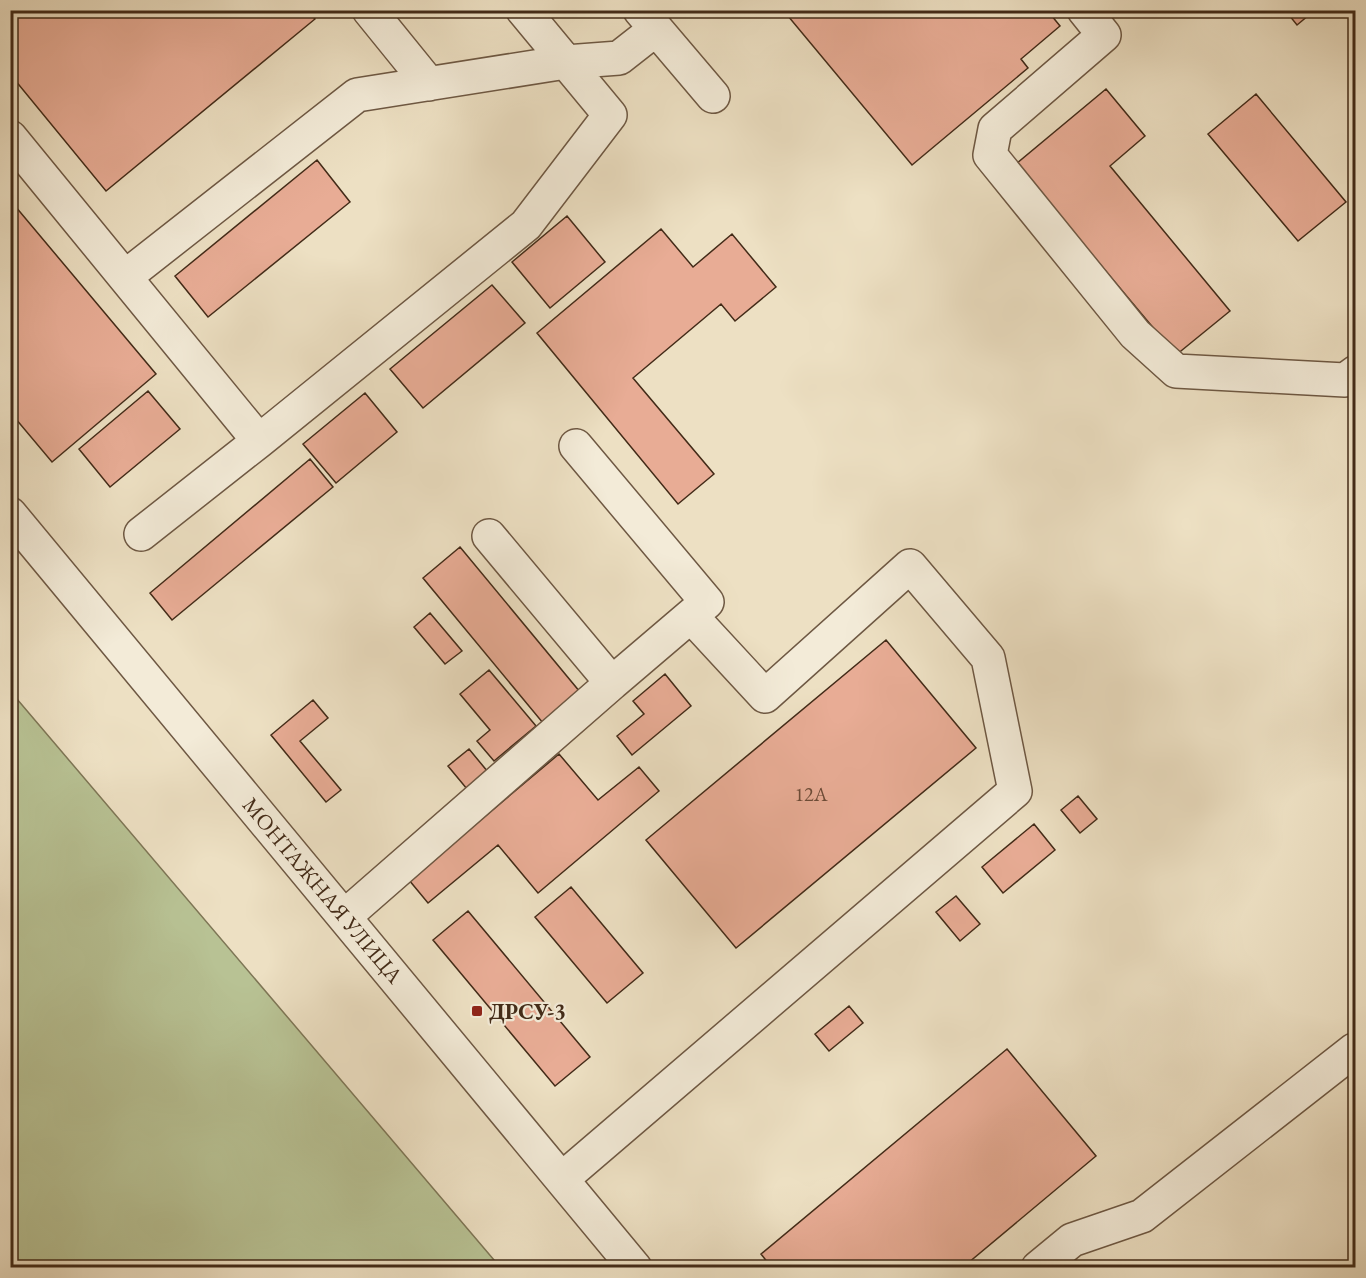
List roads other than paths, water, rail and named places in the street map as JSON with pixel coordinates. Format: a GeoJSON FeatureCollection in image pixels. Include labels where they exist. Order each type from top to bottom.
{"type":"FeatureCollection","features":[{"type":"Feature","properties":{"kind":"street"},"geometry":{"type":"LineString","coordinates":[[369,10],[429,84]]}},
{"type":"Feature","properties":{"kind":"street"},"geometry":{"type":"LineString","coordinates":[[141,534],[260,441],[526,225],[610,115],[523,10]]}},
{"type":"Feature","properties":{"kind":"street"},"geometry":{"type":"LineString","coordinates":[[1084,10],[1104,35],[995,129],[990,155],[1135,334],[1176,371],[1345,380],[1356,372]]}},
{"type":"Feature","properties":{"kind":"street"},"geometry":{"type":"LineString","coordinates":[[125,277],[357,95],[566,62],[619,58],[648,20],[713,96]]}},
{"type":"Feature","properties":{"kind":"street"},"geometry":{"type":"LineString","coordinates":[[10,137],[260,441]]}},
{"type":"Feature","properties":{"kind":"street"},"geometry":{"type":"LineString","coordinates":[[344,916],[707,602],[576,446]]}},
{"type":"Feature","properties":{"kind":"street","name":"МОНТАЖНАЯ УЛИЦА"},"geometry":{"type":"LineString","coordinates":[[10,514],[635,1268]]}},
{"type":"Feature","properties":{"kind":"street"},"geometry":{"type":"LineString","coordinates":[[489,536],[612,683]]}},
{"type":"Feature","properties":{"kind":"street"},"geometry":{"type":"LineString","coordinates":[[562,1179],[1015,791],[988,658],[910,566],[765,696],[691,616]]}},
{"type":"Feature","properties":{"kind":"street"},"geometry":{"type":"LineString","coordinates":[[1038,1268],[1072,1240],[1142,1216],[1354,1050]]}},
{"type":"Feature","properties":{"kind":"place","name":"ДРСУ-3"},"geometry":{"type":"Point","coordinates":[477,1011]}}]}
